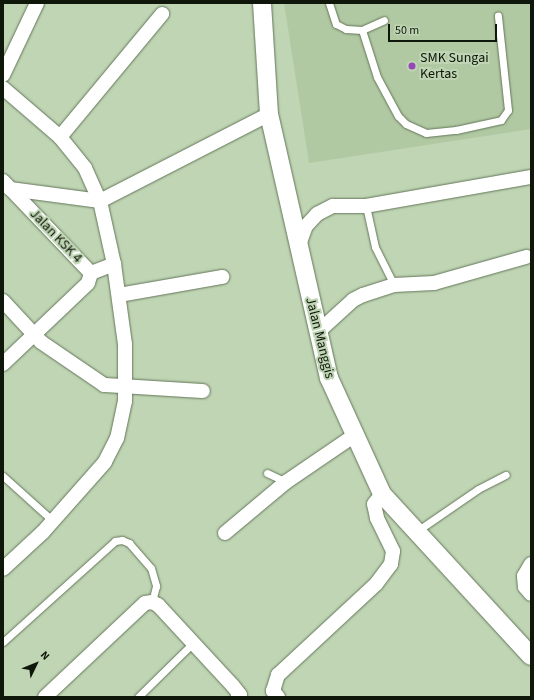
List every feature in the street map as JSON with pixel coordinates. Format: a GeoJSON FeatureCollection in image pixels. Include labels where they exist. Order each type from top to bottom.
{"type":"FeatureCollection","features":[{"type":"Feature","properties":{"kind":"street"},"geometry":{"type":"LineString","coordinates":[[3,75],[37,3]]}},
{"type":"Feature","properties":{"kind":"street","name":"Jalan Manggis"},"geometry":{"type":"LineString","coordinates":[[262,3],[269,114],[329,378],[382,494],[531,656]]}},
{"type":"Feature","properties":{"kind":"street"},"geometry":{"type":"LineString","coordinates":[[60,137],[162,14]]}},
{"type":"Feature","properties":{"kind":"street"},"geometry":{"type":"LineString","coordinates":[[3,88],[60,137],[85,168],[100,201],[114,264],[125,344],[125,388],[117,438],[106,462],[53,521],[3,569]]}},
{"type":"Feature","properties":{"kind":"street"},"geometry":{"type":"LineString","coordinates":[[5,188],[100,201],[269,114]]}},
{"type":"Feature","properties":{"kind":"street"},"geometry":{"type":"LineString","coordinates":[[299,245],[306,226],[317,214],[332,206],[366,206],[531,177]]}},
{"type":"Feature","properties":{"kind":"street","name":"Jalan KSK 4"},"geometry":{"type":"LineString","coordinates":[[5,188],[91,273],[114,264]]}},
{"type":"Feature","properties":{"kind":"street"},"geometry":{"type":"LineString","coordinates":[[318,332],[353,300],[394,285],[434,283],[526,256]]}},
{"type":"Feature","properties":{"kind":"street"},"geometry":{"type":"LineString","coordinates":[[3,364],[88,282],[91,273]]}},
{"type":"Feature","properties":{"kind":"street"},"geometry":{"type":"LineString","coordinates":[[119,295],[222,277]]}},
{"type":"Feature","properties":{"kind":"street"},"geometry":{"type":"LineString","coordinates":[[3,301],[41,342],[104,385],[125,388],[203,391]]}},
{"type":"Feature","properties":{"kind":"street"},"geometry":{"type":"LineString","coordinates":[[225,533],[286,482],[355,434]]}},
{"type":"Feature","properties":{"kind":"street"},"geometry":{"type":"LineString","coordinates":[[278,697],[273,691],[278,675],[376,584],[391,564],[393,551],[377,518],[374,504],[382,494]]}},
{"type":"Feature","properties":{"kind":"street"},"geometry":{"type":"LineString","coordinates":[[531,564],[524,576],[525,587],[531,594]]}},
{"type":"Feature","properties":{"kind":"street"},"geometry":{"type":"LineString","coordinates":[[45,697],[145,603],[152,602],[158,605],[233,686],[240,695],[238,697]]}},
{"type":"Feature","properties":{"kind":"lane"},"geometry":{"type":"LineString","coordinates":[[329,3],[336,24],[346,29],[362,30],[384,20]]}},
{"type":"Feature","properties":{"kind":"lane"},"geometry":{"type":"LineString","coordinates":[[362,30],[377,77],[398,116],[406,124],[426,133],[501,120],[508,110],[498,16]]}},
{"type":"Feature","properties":{"kind":"lane"},"geometry":{"type":"LineString","coordinates":[[366,206],[375,247],[394,285]]}},
{"type":"Feature","properties":{"kind":"lane"},"geometry":{"type":"LineString","coordinates":[[267,473],[286,482]]}},
{"type":"Feature","properties":{"kind":"lane"},"geometry":{"type":"LineString","coordinates":[[3,476],[53,521]]}},
{"type":"Feature","properties":{"kind":"lane"},"geometry":{"type":"LineString","coordinates":[[416,531],[478,489],[506,476]]}},
{"type":"Feature","properties":{"kind":"lane"},"geometry":{"type":"LineString","coordinates":[[3,642],[107,546],[115,541],[122,540],[129,543],[151,568],[156,586],[152,602]]}},
{"type":"Feature","properties":{"kind":"lane"},"geometry":{"type":"LineString","coordinates":[[138,697],[193,643]]}},
{"type":"Feature","properties":{"kind":"shaded area","name":"SMK Sungai Kertas"},"geometry":{"type":"Polygon","coordinates":[[[284,3],[531,3],[531,129],[309,163],[284,3]]]}},
{"type":"Feature","properties":{"kind":"place","name":"SMK Sungai Kertas"},"geometry":{"type":"Point","coordinates":[412,66]}}]}
